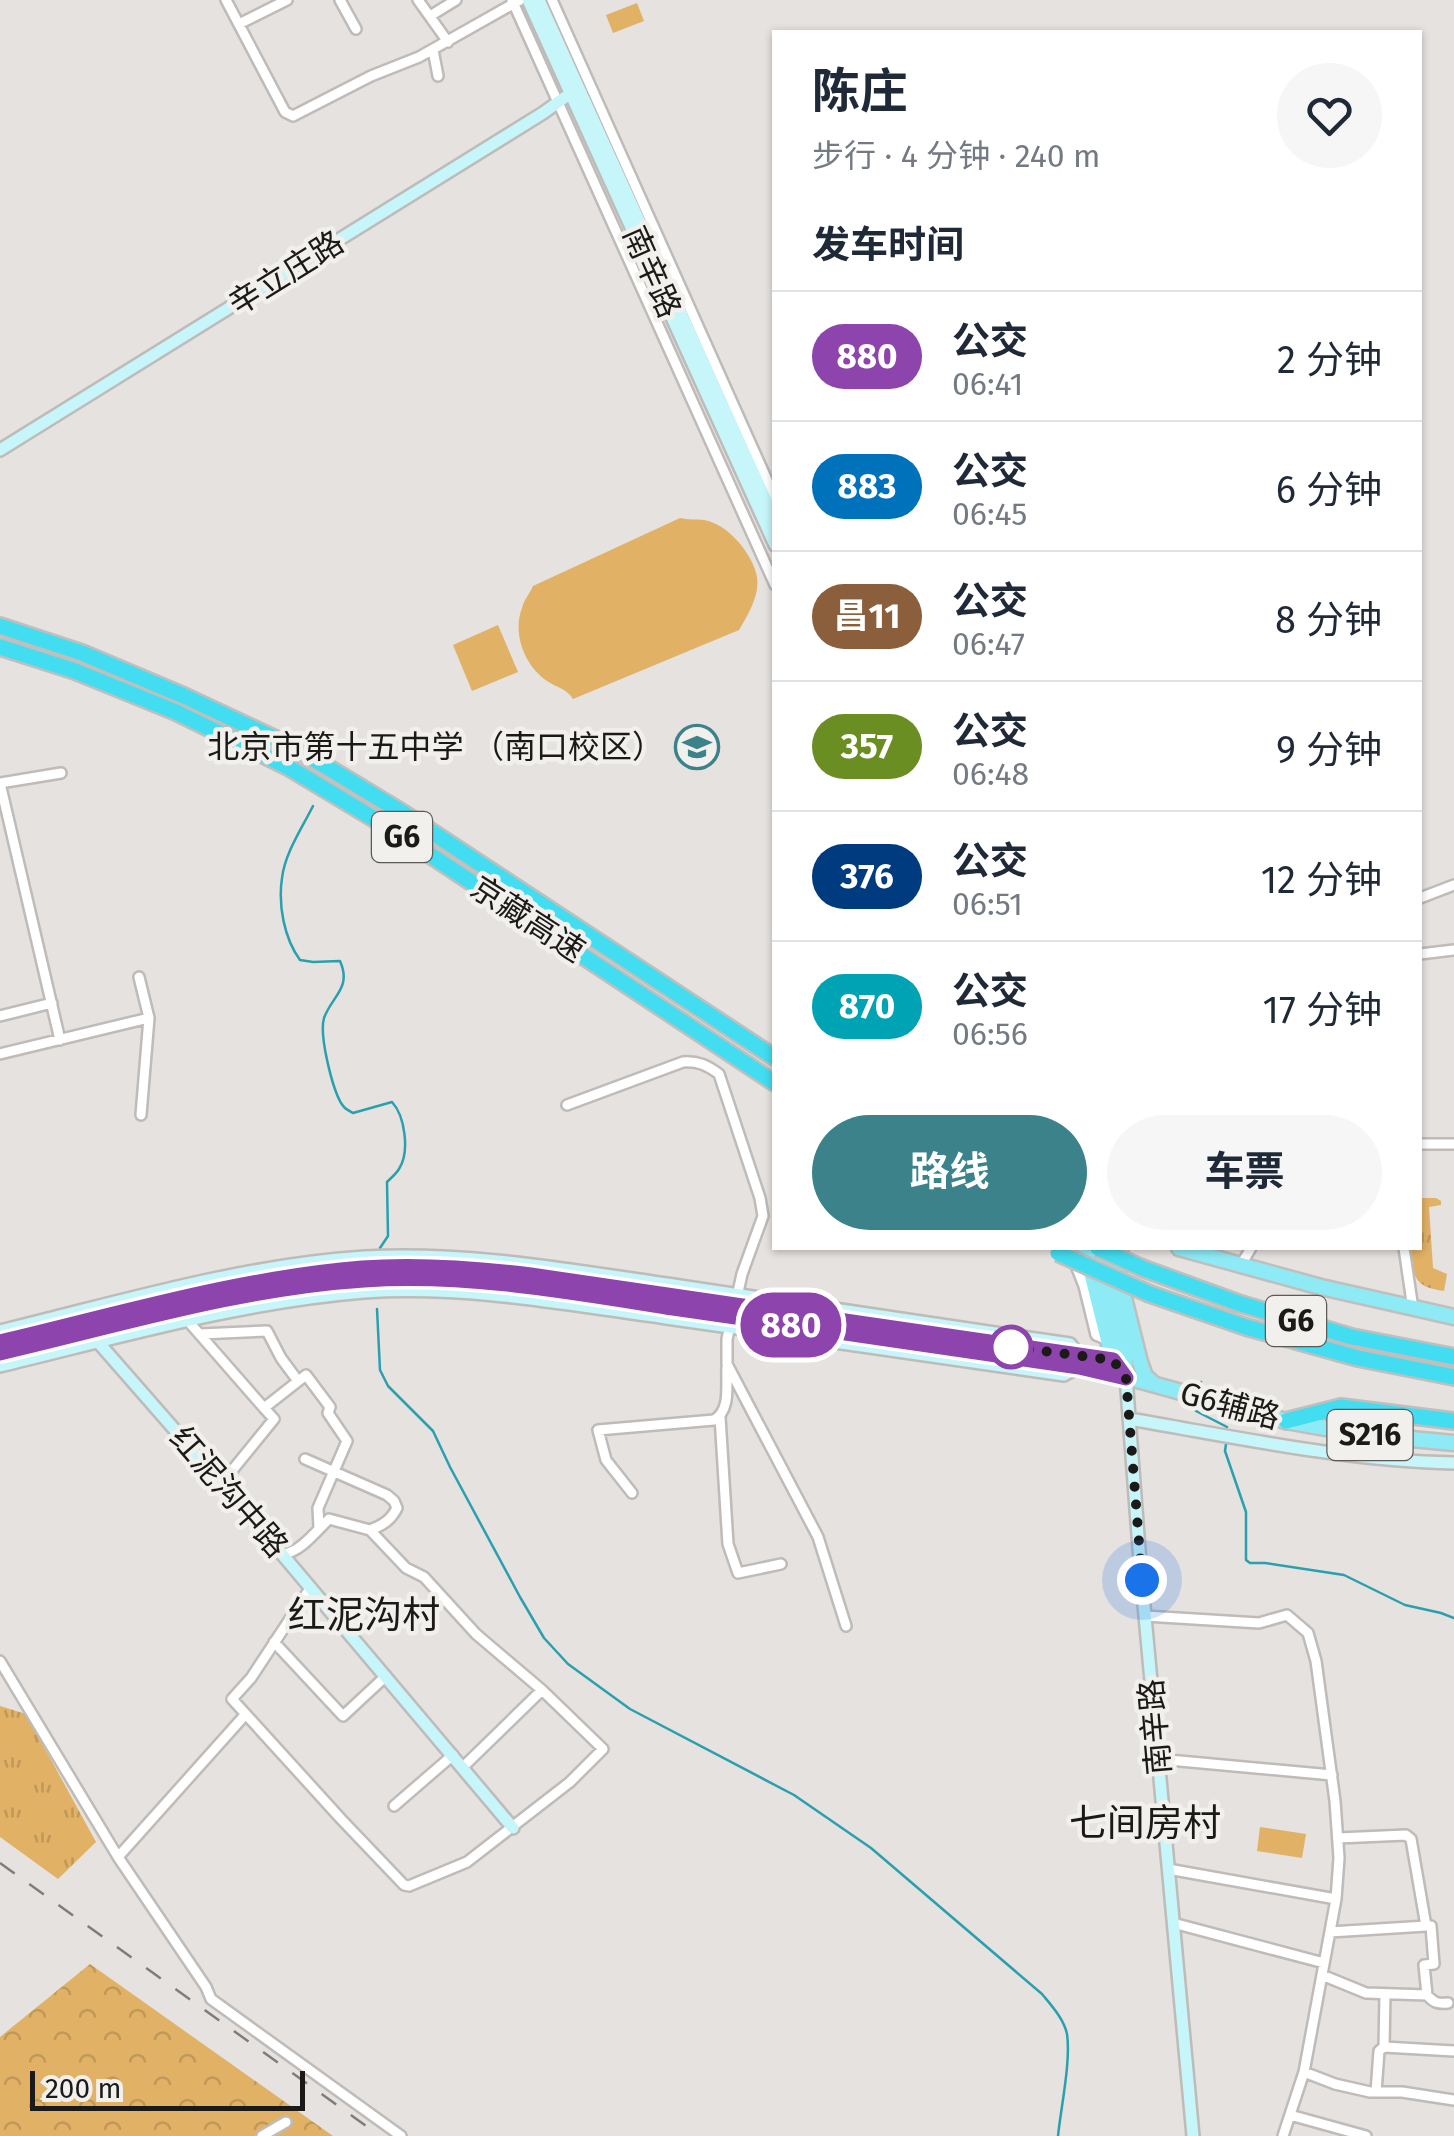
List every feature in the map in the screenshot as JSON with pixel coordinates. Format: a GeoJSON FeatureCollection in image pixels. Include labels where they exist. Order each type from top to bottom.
{"type":"FeatureCollection","features":[{"type":"Feature","properties":{"kind":"highway","name":"京藏高速"},"geometry":{"type":"LineString","coordinates":[[0,626],[184,696],[299,750],[402,813],[772,1056]]}},
{"type":"Feature","properties":{"kind":"highway","name":"京藏高速"},"geometry":{"type":"LineString","coordinates":[[0,647],[75,671],[176,712],[288,766],[772,1081]]}},
{"type":"Feature","properties":{"kind":"highway"},"geometry":{"type":"LineString","coordinates":[[1060,1250],[1150,1294],[1246,1327],[1340,1353],[1454,1377]]}},
{"type":"Feature","properties":{"kind":"highway","name":"G6"},"geometry":{"type":"LineString","coordinates":[[1102,1250],[1238,1304],[1352,1337],[1454,1358]]}},
{"type":"Feature","properties":{"kind":"highway"},"geometry":{"type":"LineString","coordinates":[[1286,1421],[1340,1408],[1454,1421]]}},
{"type":"Feature","properties":{"kind":"main road"},"geometry":{"type":"LineString","coordinates":[[1086,1250],[1118,1370]]}},
{"type":"Feature","properties":{"kind":"main road"},"geometry":{"type":"LineString","coordinates":[[1099,1250],[1124,1348],[1118,1370]]}},
{"type":"Feature","properties":{"kind":"main road"},"geometry":{"type":"LineString","coordinates":[[1120,1250],[1116,1266],[1140,1362],[1145,1376],[1155,1384]]}},
{"type":"Feature","properties":{"kind":"main road"},"geometry":{"type":"LineString","coordinates":[[1187,1250],[1321,1287],[1454,1317]]}},
{"type":"Feature","properties":{"kind":"main road","name":"G6辅路"},"geometry":{"type":"LineString","coordinates":[[0,1342],[292,1276],[364,1268],[484,1270],[1079,1362],[1286,1421],[1359,1434],[1454,1443]]}},
{"type":"Feature","properties":{"kind":"main road","name":"G6辅路"},"geometry":{"type":"LineString","coordinates":[[0,1353],[222,1300],[365,1280],[434,1278],[499,1283],[733,1311]]}},
{"type":"Feature","properties":{"kind":"street"},"geometry":{"type":"LineString","coordinates":[[226,0],[285,112],[292,116],[433,50],[515,1],[772,578]]}},
{"type":"Feature","properties":{"kind":"street"},"geometry":{"type":"LineString","coordinates":[[239,24],[264,5],[286,0]]}},
{"type":"Feature","properties":{"kind":"street"},"geometry":{"type":"LineString","coordinates":[[340,0],[356,29]]}},
{"type":"Feature","properties":{"kind":"street"},"geometry":{"type":"LineString","coordinates":[[418,0],[448,42]]}},
{"type":"Feature","properties":{"kind":"street"},"geometry":{"type":"LineString","coordinates":[[430,16],[456,0]]}},
{"type":"Feature","properties":{"kind":"street","name":"南辛路"},"geometry":{"type":"LineString","coordinates":[[528,0],[570,94],[668,283],[772,538]]}},
{"type":"Feature","properties":{"kind":"street","name":"南辛路"},"geometry":{"type":"LineString","coordinates":[[539,0],[772,513]]}},
{"type":"Feature","properties":{"kind":"street"},"geometry":{"type":"LineString","coordinates":[[552,0],[668,283],[772,492]]}},
{"type":"Feature","properties":{"kind":"street"},"geometry":{"type":"LineString","coordinates":[[433,50],[438,76]]}},
{"type":"Feature","properties":{"kind":"street","name":"辛立庄路"},"geometry":{"type":"LineString","coordinates":[[0,450],[570,94]]}},
{"type":"Feature","properties":{"kind":"street"},"geometry":{"type":"LineString","coordinates":[[644,294],[668,283]]}},
{"type":"Feature","properties":{"kind":"street"},"geometry":{"type":"LineString","coordinates":[[60,1040],[0,782],[62,773]]}},
{"type":"Feature","properties":{"kind":"street"},"geometry":{"type":"LineString","coordinates":[[1422,897],[1454,884]]}},
{"type":"Feature","properties":{"kind":"street"},"geometry":{"type":"LineString","coordinates":[[1422,954],[1454,950]]}},
{"type":"Feature","properties":{"kind":"street"},"geometry":{"type":"LineString","coordinates":[[138,977],[149,1018],[142,1116]]}},
{"type":"Feature","properties":{"kind":"street"},"geometry":{"type":"LineString","coordinates":[[0,1016],[52,1004]]}},
{"type":"Feature","properties":{"kind":"street"},"geometry":{"type":"LineString","coordinates":[[0,1054],[149,1018]]}},
{"type":"Feature","properties":{"kind":"street"},"geometry":{"type":"LineString","coordinates":[[567,1105],[683,1062],[708,1066],[720,1074],[760,1198],[763,1216],[742,1274],[727,1339],[725,1410],[714,1420],[598,1430],[606,1460],[632,1493]]}},
{"type":"Feature","properties":{"kind":"street"},"geometry":{"type":"LineString","coordinates":[[1422,1142],[1436,1146],[1454,1142]]}},
{"type":"Feature","properties":{"kind":"street"},"geometry":{"type":"LineString","coordinates":[[1059,1250],[1084,1286],[1096,1335],[1108,1340]]}},
{"type":"Feature","properties":{"kind":"street"},"geometry":{"type":"LineString","coordinates":[[1242,1264],[1249,1250]]}},
{"type":"Feature","properties":{"kind":"street"},"geometry":{"type":"LineString","coordinates":[[1404,1250],[1413,1309]]}},
{"type":"Feature","properties":{"kind":"street","name":"G6辅路"},"geometry":{"type":"LineString","coordinates":[[0,1331],[290,1266],[434,1256],[485,1259],[733,1311]]}},
{"type":"Feature","properties":{"kind":"street","name":"G6辅路"},"geometry":{"type":"LineString","coordinates":[[0,1366],[188,1321],[296,1300],[434,1290],[733,1311],[1070,1344],[1079,1362]]}},
{"type":"Feature","properties":{"kind":"street"},"geometry":{"type":"LineString","coordinates":[[188,1321],[274,1419],[222,1483]]}},
{"type":"Feature","properties":{"kind":"street"},"geometry":{"type":"LineString","coordinates":[[200,1334],[267,1331],[298,1381]]}},
{"type":"Feature","properties":{"kind":"street","name":"红泥沟中路"},"geometry":{"type":"LineString","coordinates":[[98,1342],[283,1554],[512,1828]]}},
{"type":"Feature","properties":{"kind":"street"},"geometry":{"type":"LineString","coordinates":[[727,1364],[818,1537],[846,1626]]}},
{"type":"Feature","properties":{"kind":"street","name":"南辛路"},"geometry":{"type":"LineString","coordinates":[[1118,1370],[1129,1419],[1193,2136]]}},
{"type":"Feature","properties":{"kind":"street"},"geometry":{"type":"LineString","coordinates":[[264,1408],[306,1375],[330,1407],[328,1414],[347,1441],[318,1508],[319,1528]]}},
{"type":"Feature","properties":{"kind":"street"},"geometry":{"type":"LineString","coordinates":[[720,1417],[728,1544],[738,1574],[781,1564]]}},
{"type":"Feature","properties":{"kind":"street"},"geometry":{"type":"LineString","coordinates":[[1129,1419],[1307,1449],[1454,1463]]}},
{"type":"Feature","properties":{"kind":"street"},"geometry":{"type":"LineString","coordinates":[[305,1460],[394,1501],[392,1517],[370,1530]]}},
{"type":"Feature","properties":{"kind":"street"},"geometry":{"type":"LineString","coordinates":[[283,1554],[290,1553],[329,1519],[370,1530],[406,1568],[424,1577],[476,1634],[603,1749],[588,1766],[467,1862],[404,1885],[232,1699],[251,1678],[311,1587]]}},
{"type":"Feature","properties":{"kind":"street"},"geometry":{"type":"LineString","coordinates":[[1145,1616],[1259,1623],[1287,1614],[1308,1633],[1316,1661],[1338,1838],[1336,1899],[1304,2072],[1283,2136]]}},
{"type":"Feature","properties":{"kind":"street"},"geometry":{"type":"LineString","coordinates":[[274,1642],[342,1716],[386,1676]]}},
{"type":"Feature","properties":{"kind":"street"},"geometry":{"type":"LineString","coordinates":[[0,1661],[118,1857],[212,1999],[401,2136]]}},
{"type":"Feature","properties":{"kind":"street"},"geometry":{"type":"LineString","coordinates":[[463,1767],[542,1690]]}},
{"type":"Feature","properties":{"kind":"street"},"geometry":{"type":"LineString","coordinates":[[118,1857],[246,1714]]}},
{"type":"Feature","properties":{"kind":"street"},"geometry":{"type":"LineString","coordinates":[[394,1806],[453,1755]]}},
{"type":"Feature","properties":{"kind":"street"},"geometry":{"type":"LineString","coordinates":[[1158,1759],[1332,1775]]}},
{"type":"Feature","properties":{"kind":"street"},"geometry":{"type":"LineString","coordinates":[[1338,1838],[1406,1835],[1411,1839],[1426,1926]]}},
{"type":"Feature","properties":{"kind":"street"},"geometry":{"type":"LineString","coordinates":[[1168,1868],[1336,1899]]}},
{"type":"Feature","properties":{"kind":"street"},"geometry":{"type":"LineString","coordinates":[[1173,1923],[1324,1963]]}},
{"type":"Feature","properties":{"kind":"street"},"geometry":{"type":"LineString","coordinates":[[1330,1932],[1431,1926],[1434,1964],[1424,1965],[1427,1996]]}},
{"type":"Feature","properties":{"kind":"street"},"geometry":{"type":"LineString","coordinates":[[1322,1975],[1366,1993],[1427,1996],[1440,2004],[1448,2003]]}},
{"type":"Feature","properties":{"kind":"street"},"geometry":{"type":"LineString","coordinates":[[1376,2092],[1380,2051],[1384,2048],[1385,1994]]}},
{"type":"Feature","properties":{"kind":"street"},"geometry":{"type":"LineString","coordinates":[[1384,2048],[1454,2051]]}},
{"type":"Feature","properties":{"kind":"street"},"geometry":{"type":"LineString","coordinates":[[1304,2072],[1335,2084],[1376,2092],[1454,2100]]}},
{"type":"Feature","properties":{"kind":"street"},"geometry":{"type":"LineString","coordinates":[[1290,2116],[1366,2136]]}},
{"type":"Feature","properties":{"kind":"street"},"geometry":{"type":"LineString","coordinates":[[262,2136],[286,2122]]}},
{"type":"Feature","properties":{"kind":"green space"},"geometry":{"type":"Polygon","coordinates":[[[637,3],[644,21],[613,33],[606,15],[637,3]]]}},
{"type":"Feature","properties":{"kind":"green space"},"geometry":{"type":"Polygon","coordinates":[[[680,518],[704,520],[722,527],[738,541],[755,568],[757,591],[739,630],[573,699],[539,675],[522,649],[519,628],[523,605],[533,586],[680,518]]]}},
{"type":"Feature","properties":{"kind":"green space"},"geometry":{"type":"Polygon","coordinates":[[[498,625],[518,672],[472,691],[453,645],[498,625]]]}},
{"type":"Feature","properties":{"kind":"green space"},"geometry":{"type":"Polygon","coordinates":[[[1422,1198],[1436,1198],[1441,1205],[1429,1207],[1433,1268],[1447,1274],[1444,1291],[1426,1287],[1414,1273],[1411,1250],[1422,1250],[1422,1198]]]}},
{"type":"Feature","properties":{"kind":"green space"},"geometry":{"type":"Polygon","coordinates":[[[0,1706],[26,1714],[96,1842],[58,1879],[0,1837],[0,1706]]]}},
{"type":"Feature","properties":{"kind":"green space"},"geometry":{"type":"Polygon","coordinates":[[[1260,1827],[1306,1834],[1302,1858],[1257,1851],[1260,1827]]]}},
{"type":"Feature","properties":{"kind":"green space"},"geometry":{"type":"Polygon","coordinates":[[[90,1964],[333,2136],[0,2136],[0,2037],[90,1964]]]}},
{"type":"Feature","properties":{"kind":"waterway"},"geometry":{"type":"LineString","coordinates":[[313,806],[284,869],[282,910],[286,932],[300,960],[340,961],[343,970],[342,985],[327,1010],[323,1026],[327,1061],[341,1103],[353,1113],[392,1102],[403,1125],[404,1153],[399,1169],[387,1182],[388,1236],[380,1248]]}},
{"type":"Feature","properties":{"kind":"waterway"},"geometry":{"type":"LineString","coordinates":[[377,1309],[380,1370],[388,1386],[433,1431],[544,1638],[568,1664],[630,1709],[794,1795],[871,1848],[1042,1994],[1067,2034],[1067,2070],[1058,2136]]}},
{"type":"Feature","properties":{"kind":"waterway"},"geometry":{"type":"LineString","coordinates":[[1200,1388],[1201,1382]]}},
{"type":"Feature","properties":{"kind":"waterway"},"geometry":{"type":"LineString","coordinates":[[1197,1405],[1196,1411],[1227,1427]]}},
{"type":"Feature","properties":{"kind":"waterway"},"geometry":{"type":"LineString","coordinates":[[1226,1444],[1246,1512],[1246,1560],[1344,1575],[1405,1605],[1454,1618]]}},
{"type":"Feature","properties":{"kind":"railway"},"geometry":{"type":"LineString","coordinates":[[0,1863],[380,2136]]}},
{"type":"Feature","properties":{"kind":"bus line","name":"880"},"geometry":{"type":"LineString","coordinates":[[0,1342],[292,1276],[364,1268],[434,1267],[531,1275],[1113,1360],[1126,1378],[1079,1367],[530,1286],[434,1278],[365,1280],[222,1300],[0,1353]]}},
{"type":"Feature","properties":{"kind":"place","name":"北京市第十五中学 （南口校区）"},"geometry":{"type":"Point","coordinates":[697,747]}},
{"type":"Feature","properties":{"kind":"district","name":"红泥沟村"},"geometry":{"type":"Point","coordinates":[364,1615]}},
{"type":"Feature","properties":{"kind":"district","name":"七间房村"},"geometry":{"type":"Point","coordinates":[1145,1823]}},
{"type":"Feature","properties":{"kind":"route"},"geometry":{"type":"LineString","coordinates":[[1011,1347],[1113,1360],[1126,1378],[1142,1580]]}}]}
